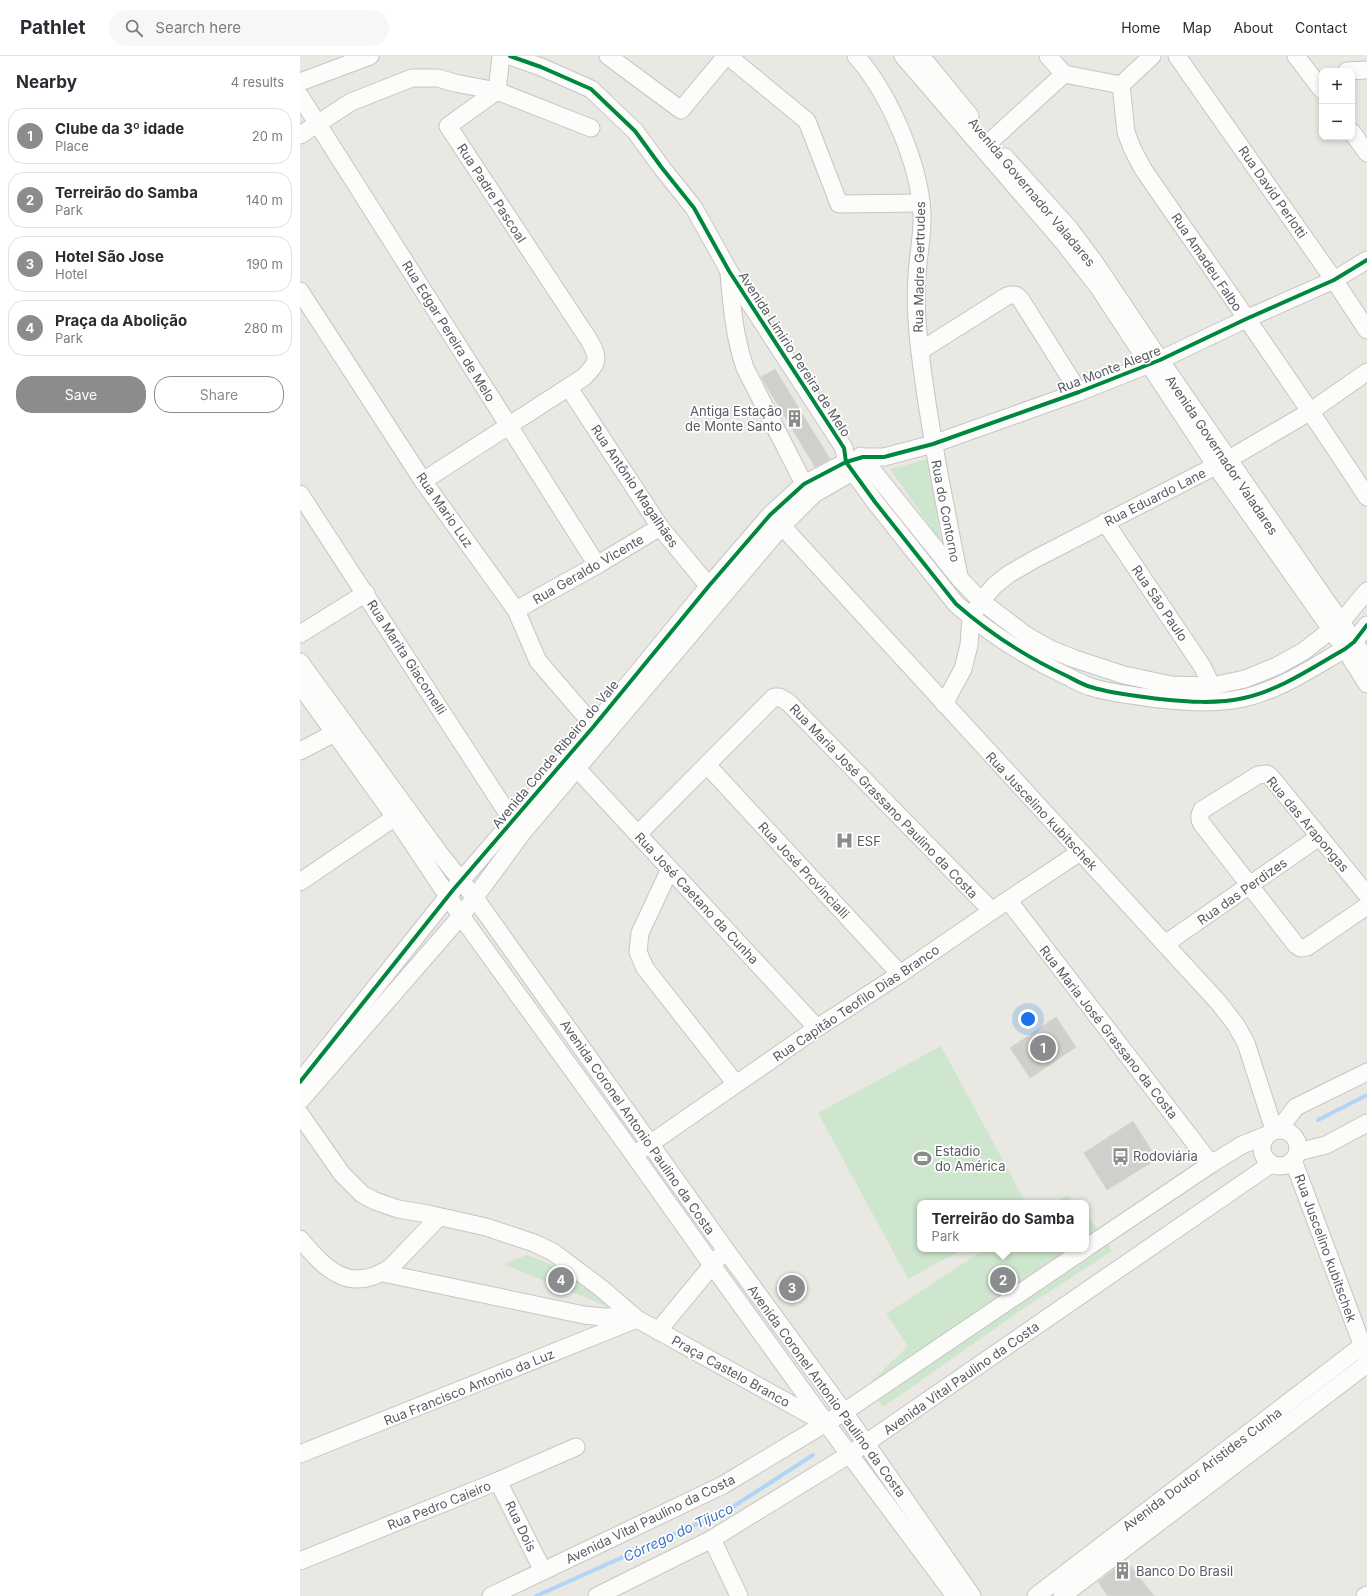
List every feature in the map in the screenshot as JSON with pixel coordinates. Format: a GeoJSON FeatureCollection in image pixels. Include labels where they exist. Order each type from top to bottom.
{"type":"FeatureCollection","features":[{"type":"Feature","properties":{"kind":"street"},"geometry":{"type":"LineString","coordinates":[[300,82],[315,75],[370,56]]}},
{"type":"Feature","properties":{"kind":"street"},"geometry":{"type":"LineString","coordinates":[[497,91],[502,56]]}},
{"type":"Feature","properties":{"kind":"street","name":"Avenida Limirio Pereira de Melo"},"geometry":{"type":"LineString","coordinates":[[510,56],[541,67],[591,89],[635,131],[694,208],[729,271],[875,502],[956,604],[971,618],[1011,647],[1052,669],[1091,687],[1131,696],[1180,702],[1214,702],[1244,698],[1272,689],[1349,646],[1367,625]]}},
{"type":"Feature","properties":{"kind":"street"},"geometry":{"type":"LineString","coordinates":[[608,56],[681,110],[727,56],[807,120],[839,204],[921,203]]}},
{"type":"Feature","properties":{"kind":"street","name":"Rua Madre Gertrudes"},"geometry":{"type":"LineString","coordinates":[[856,56],[867,68],[885,99],[900,129],[915,170],[922,215],[917,277],[917,320],[933,444]]}},
{"type":"Feature","properties":{"kind":"street","name":"Avenida Governador Valadares"},"geometry":{"type":"LineString","coordinates":[[903,56],[986,144],[1049,216],[1099,288],[1154,362],[1222,463],[1336,626],[1349,646],[1367,684]]}},
{"type":"Feature","properties":{"kind":"street","name":"Avenida Governador Valadares"},"geometry":{"type":"LineString","coordinates":[[921,56],[986,144]]}},
{"type":"Feature","properties":{"kind":"street"},"geometry":{"type":"LineString","coordinates":[[1048,56],[1064,74],[1121,85],[1152,56]]}},
{"type":"Feature","properties":{"kind":"street","name":"Rua David Perlotti"},"geometry":{"type":"LineString","coordinates":[[1177,56],[1334,280],[1367,330]]}},
{"type":"Feature","properties":{"kind":"street"},"geometry":{"type":"LineString","coordinates":[[1296,56],[1316,73]]}},
{"type":"Feature","properties":{"kind":"street"},"geometry":{"type":"LineString","coordinates":[[1355,71],[1367,70]]}},
{"type":"Feature","properties":{"kind":"street"},"geometry":{"type":"LineString","coordinates":[[986,144],[1064,74]]}},
{"type":"Feature","properties":{"kind":"street"},"geometry":{"type":"LineString","coordinates":[[300,135],[316,123],[351,102],[412,78],[438,78],[455,83],[497,91],[591,128]]}},
{"type":"Feature","properties":{"kind":"street","name":"Rua Amadeu Falbo"},"geometry":{"type":"LineString","coordinates":[[1121,85],[1125,127],[1132,148],[1144,169],[1246,319],[1311,411],[1367,497]]}},
{"type":"Feature","properties":{"kind":"street","name":"Rua Padre Pascoal"},"geometry":{"type":"LineString","coordinates":[[497,91],[448,126],[589,340],[595,352],[597,361],[593,369],[569,388]]}},
{"type":"Feature","properties":{"kind":"street","name":"Rua Edgar Pereira de Melo"},"geometry":{"type":"LineString","coordinates":[[300,96],[597,565]]}},
{"type":"Feature","properties":{"kind":"street"},"geometry":{"type":"LineString","coordinates":[[1355,136],[1367,153]]}},
{"type":"Feature","properties":{"kind":"street","name":"Rua Monte Alegre"},"geometry":{"type":"LineString","coordinates":[[848,460],[867,462],[933,444],[1079,392],[1154,362],[1334,280],[1367,260]]}},
{"type":"Feature","properties":{"kind":"street"},"geometry":{"type":"LineString","coordinates":[[729,271],[733,323],[738,349],[745,368],[809,489]]}},
{"type":"Feature","properties":{"kind":"street","name":"Rua Mario Luz"},"geometry":{"type":"LineString","coordinates":[[300,290],[423,481],[516,610],[538,661],[554,681],[599,730]]}},
{"type":"Feature","properties":{"kind":"street"},"geometry":{"type":"LineString","coordinates":[[920,351],[1007,296],[1013,294],[1017,295],[1079,392]]}},
{"type":"Feature","properties":{"kind":"street","name":"Rua Eduardo Lane"},"geometry":{"type":"LineString","coordinates":[[971,618],[988,591],[1009,574],[1105,522],[1222,463],[1311,411],[1367,372]]}},
{"type":"Feature","properties":{"kind":"street"},"geometry":{"type":"LineString","coordinates":[[423,481],[569,388]]}},
{"type":"Feature","properties":{"kind":"street","name":"Rua Antônio Magalhães"},"geometry":{"type":"LineString","coordinates":[[569,388],[660,527],[720,600]]}},
{"type":"Feature","properties":{"kind":"street","name":"Rua do Contorno"},"geometry":{"type":"LineString","coordinates":[[933,444],[959,578]]}},
{"type":"Feature","properties":{"kind":"street","name":"Avenida Limirio Pereira de Melo"},"geometry":{"type":"LineString","coordinates":[[848,460],[867,462],[959,578],[981,601],[1027,636],[1050,649],[1075,659],[1124,674],[1170,685],[1212,686],[1245,679],[1277,666],[1304,651],[1336,626],[1367,591]]}},
{"type":"Feature","properties":{"kind":"street","name":"Avenida Conde Ribeiro do Vale"},"geometry":{"type":"LineString","coordinates":[[300,1082],[461,881],[517,826],[572,763],[708,587],[809,489],[848,460]]}},
{"type":"Feature","properties":{"kind":"street","name":"Rua Marita Giacomelli"},"geometry":{"type":"LineString","coordinates":[[300,494],[517,826]]}},
{"type":"Feature","properties":{"kind":"street","name":"Avenida Conde Ribeiro do Vale"},"geometry":{"type":"LineString","coordinates":[[599,730],[720,600],[776,521]]}},
{"type":"Feature","properties":{"kind":"street","name":"Rua Juscelino kubitschek"},"geometry":{"type":"LineString","coordinates":[[776,521],[1219,1004],[1236,1025],[1246,1043],[1273,1131]]}},
{"type":"Feature","properties":{"kind":"street","name":"Rua São Paulo"},"geometry":{"type":"LineString","coordinates":[[1105,522],[1202,666],[1212,686]]}},
{"type":"Feature","properties":{"kind":"street","name":"Rua Geraldo Vicente"},"geometry":{"type":"LineString","coordinates":[[516,610],[597,565],[660,527]]}},
{"type":"Feature","properties":{"kind":"street"},"geometry":{"type":"LineString","coordinates":[[300,634],[366,593]]}},
{"type":"Feature","properties":{"kind":"street"},"geometry":{"type":"LineString","coordinates":[[944,704],[963,669],[969,645],[971,618]]}},
{"type":"Feature","properties":{"kind":"street","name":"Avenida Governador Valadares"},"geometry":{"type":"LineString","coordinates":[[1349,646],[1367,661]]}},
{"type":"Feature","properties":{"kind":"street","name":"Avenida Coronel Antonio Paulino da Costa"},"geometry":{"type":"LineString","coordinates":[[300,662],[341,730],[401,813],[475,898],[725,1249],[844,1412],[972,1596]]}},
{"type":"Feature","properties":{"kind":"street","name":"Avenida Coronel Antonio Paulino da Costa"},"geometry":{"type":"LineString","coordinates":[[300,685],[341,730]]}},
{"type":"Feature","properties":{"kind":"street","name":"Rua Maria José Grassano Paulino da Costa"},"geometry":{"type":"LineString","coordinates":[[707,765],[774,697],[779,697],[788,702],[992,911]]}},
{"type":"Feature","properties":{"kind":"street"},"geometry":{"type":"LineString","coordinates":[[300,751],[341,730]]}},
{"type":"Feature","properties":{"kind":"street","name":"Rua José Caetano da Cunha"},"geometry":{"type":"LineString","coordinates":[[572,763],[817,1028]]}},
{"type":"Feature","properties":{"kind":"street"},"geometry":{"type":"LineString","coordinates":[[638,834],[707,765]]}},
{"type":"Feature","properties":{"kind":"street","name":"Rua José Provincialli"},"geometry":{"type":"LineString","coordinates":[[707,765],[900,974]]}},
{"type":"Feature","properties":{"kind":"street","name":"Rua das Arapongas"},"geometry":{"type":"LineString","coordinates":[[1250,885],[1199,819],[1202,810],[1263,773],[1271,777],[1367,895]]}},
{"type":"Feature","properties":{"kind":"street"},"geometry":{"type":"LineString","coordinates":[[300,882],[401,813]]}},
{"type":"Feature","properties":{"kind":"street","name":"Avenida Coronel Antonio Paulino da Costa"},"geometry":{"type":"LineString","coordinates":[[401,813],[448,897],[461,916],[826,1423],[956,1596]]}},
{"type":"Feature","properties":{"kind":"street","name":"Avenida Conde Ribeiro do Vale"},"geometry":{"type":"LineString","coordinates":[[300,1101],[461,916],[487,879],[517,826]]}},
{"type":"Feature","properties":{"kind":"street","name":"Rua das Perdizes"},"geometry":{"type":"LineString","coordinates":[[1165,944],[1319,837]]}},
{"type":"Feature","properties":{"kind":"street","name":"Rua Capitão Teofilo Dias Branco"},"geometry":{"type":"LineString","coordinates":[[634,1155],[817,1028],[900,974],[1080,852]]}},
{"type":"Feature","properties":{"kind":"street"},"geometry":{"type":"LineString","coordinates":[[670,869],[640,933],[638,952],[645,968],[736,1084]]}},
{"type":"Feature","properties":{"kind":"street"},"geometry":{"type":"LineString","coordinates":[[1250,885],[1296,945],[1301,948],[1307,947],[1367,906]]}},
{"type":"Feature","properties":{"kind":"street","name":"Rua Maria José Grassano da Costa"},"geometry":{"type":"LineString","coordinates":[[1008,900],[1211,1164]]}},
{"type":"Feature","properties":{"kind":"street"},"geometry":{"type":"LineString","coordinates":[[411,943],[426,957]]}},
{"type":"Feature","properties":{"kind":"street"},"geometry":{"type":"LineString","coordinates":[[364,1001],[377,1013]]}},
{"type":"Feature","properties":{"kind":"street"},"geometry":{"type":"LineString","coordinates":[[1367,1072],[1296,1107],[1262,1143],[1263,1155],[1271,1164],[1283,1166],[1296,1156],[1326,1145],[1367,1123]]}},
{"type":"Feature","properties":{"kind":"street","name":"Praça Castelo Branco"},"geometry":{"type":"LineString","coordinates":[[300,1114],[342,1174],[362,1194],[375,1201],[398,1209],[486,1227],[534,1243],[553,1252],[601,1288],[635,1318],[826,1423]]}},
{"type":"Feature","properties":{"kind":"street"},"geometry":{"type":"LineString","coordinates":[[1273,1131],[1290,1132],[1294,1136],[1297,1141],[1296,1156]]}},
{"type":"Feature","properties":{"kind":"street","name":"Avenida Vital Paulino da Costa"},"geometry":{"type":"LineString","coordinates":[[1089,1246],[1242,1144],[1273,1131]]}},
{"type":"Feature","properties":{"kind":"street","name":"Rua Juscelino kubitschek"},"geometry":{"type":"LineString","coordinates":[[1296,1156],[1366,1348]]}},
{"type":"Feature","properties":{"kind":"street","name":"Avenida Vital Paulino da Costa"},"geometry":{"type":"LineString","coordinates":[[597,1596],[712,1539],[850,1454],[1271,1164]]}},
{"type":"Feature","properties":{"kind":"street"},"geometry":{"type":"LineString","coordinates":[[300,1239],[314,1256],[334,1273],[348,1278],[362,1279],[382,1273],[401,1257],[439,1217]]}},
{"type":"Feature","properties":{"kind":"street"},"geometry":{"type":"LineString","coordinates":[[658,1331],[725,1249]]}},
{"type":"Feature","properties":{"kind":"street","name":"Avenida Vital Paulino da Costa"},"geometry":{"type":"LineString","coordinates":[[491,1596],[705,1495],[844,1412],[1081,1252]]}},
{"type":"Feature","properties":{"kind":"street"},"geometry":{"type":"LineString","coordinates":[[382,1273],[584,1315],[635,1318]]}},
{"type":"Feature","properties":{"kind":"street","name":"Rua Francisco Antonio da Luz"},"geometry":{"type":"LineString","coordinates":[[300,1454],[635,1318]]}},
{"type":"Feature","properties":{"kind":"street"},"geometry":{"type":"LineString","coordinates":[[763,1336],[780,1324]]}},
{"type":"Feature","properties":{"kind":"street","name":"Avenida Doutor Aristides Cunha"},"geometry":{"type":"LineString","coordinates":[[1036,1596],[1059,1592],[1264,1421],[1301,1393],[1366,1348]]}},
{"type":"Feature","properties":{"kind":"street","name":"Avenida Doutor Aristides Cunha"},"geometry":{"type":"LineString","coordinates":[[1129,1535],[1275,1434],[1367,1364]]}},
{"type":"Feature","properties":{"kind":"street"},"geometry":{"type":"LineString","coordinates":[[1301,1393],[1312,1406]]}},
{"type":"Feature","properties":{"kind":"street"},"geometry":{"type":"LineString","coordinates":[[1264,1421],[1275,1434]]}},
{"type":"Feature","properties":{"kind":"street","name":"Rua Pedro Caieiro"},"geometry":{"type":"LineString","coordinates":[[300,1561],[498,1481],[576,1447]]}},
{"type":"Feature","properties":{"kind":"street","name":"Rua Dois"},"geometry":{"type":"LineString","coordinates":[[498,1481],[543,1571]]}},
{"type":"Feature","properties":{"kind":"street"},"geometry":{"type":"LineString","coordinates":[[712,1539],[739,1596]]}},
{"type":"Feature","properties":{"kind":"green space"},"geometry":{"type":"Polygon","coordinates":[[[929,459],[941,542],[890,469],[929,459]]]}},
{"type":"Feature","properties":{"kind":"green space","name":"Estadio do América"},"geometry":{"type":"Polygon","coordinates":[[[941,1046],[1024,1200],[917,1200],[917,1252],[958,1252],[908,1279],[818,1113],[941,1046]]]}},
{"type":"Feature","properties":{"kind":"green space"},"geometry":{"type":"Polygon","coordinates":[[[1067,1195],[1071,1200],[1060,1200],[1067,1195]]]}},
{"type":"Feature","properties":{"kind":"green space"},"geometry":{"type":"Polygon","coordinates":[[[1089,1218],[1096,1226],[1112,1251],[1023,1309],[883,1407],[868,1385],[908,1346],[886,1314],[980,1252],[1089,1252],[1089,1218]]]}},
{"type":"Feature","properties":{"kind":"green space"},"geometry":{"type":"Polygon","coordinates":[[[527,1255],[562,1269],[626,1314],[503,1264],[527,1255]]]}},
{"type":"Feature","properties":{"kind":"building","name":"Antiga Estação de Monte Santo"},"geometry":{"type":"Polygon","coordinates":[[[775,369],[830,459],[815,467],[761,377],[775,369]]]}},
{"type":"Feature","properties":{"kind":"building"},"geometry":{"type":"Polygon","coordinates":[[[1056,1017],[1076,1047],[1030,1078],[1010,1048],[1056,1017]]]}},
{"type":"Feature","properties":{"kind":"building","name":"Rodoviária"},"geometry":{"type":"Polygon","coordinates":[[[1133,1121],[1157,1159],[1107,1190],[1084,1153],[1133,1121]]]}},
{"type":"Feature","properties":{"kind":"building","name":"Banco Do Brasil"},"geometry":{"type":"Polygon","coordinates":[[[1126,1560],[1154,1596],[1108,1596],[1098,1582],[1126,1560]]]}},
{"type":"Feature","properties":{"kind":"waterway","name":"Córrego do Tijuco"},"geometry":{"type":"LineString","coordinates":[[1318,1120],[1367,1095]]}},
{"type":"Feature","properties":{"kind":"waterway","name":"Córrego do Tijuco"},"geometry":{"type":"LineString","coordinates":[[536,1596],[728,1510],[813,1455]]}},
{"type":"Feature","properties":{"kind":"cycle path"},"geometry":{"type":"LineString","coordinates":[[510,56],[541,67],[591,89],[635,131],[694,208],[729,271],[844,448],[846,462],[875,502],[956,604],[1008,644],[1052,669],[1088,686],[1108,691],[1160,699],[1213,702],[1244,698],[1270,690],[1283,684],[1345,649],[1354,642],[1367,625]]}},
{"type":"Feature","properties":{"kind":"cycle path"},"geometry":{"type":"LineString","coordinates":[[300,1082],[453,890],[594,726],[708,587],[770,515],[804,484],[846,462],[863,457],[884,457],[933,444],[1079,392],[1160,360],[1246,319],[1334,280],[1367,260]]}},
{"type":"Feature","properties":{"kind":"place","name":"Antiga Estação de Monte Santo"},"geometry":{"type":"Point","coordinates":[795,418]}},
{"type":"Feature","properties":{"kind":"place","name":"ESF"},"geometry":{"type":"Point","coordinates":[844,841]}},
{"type":"Feature","properties":{"kind":"place","name":"Clube da 3º idade"},"geometry":{"type":"Point","coordinates":[1043,1048]}},
{"type":"Feature","properties":{"kind":"place","name":"Rodoviária"},"geometry":{"type":"Point","coordinates":[1120,1156]}},
{"type":"Feature","properties":{"kind":"place","name":"Estadio do América"},"geometry":{"type":"Point","coordinates":[922,1158]}},
{"type":"Feature","properties":{"kind":"place","name":"Praça da Abolição"},"geometry":{"type":"Point","coordinates":[561,1280]}},
{"type":"Feature","properties":{"kind":"place","name":"Terreirão do Samba"},"geometry":{"type":"Point","coordinates":[1003,1280]}},
{"type":"Feature","properties":{"kind":"place","name":"Hotel São Jose"},"geometry":{"type":"Point","coordinates":[792,1288]}},
{"type":"Feature","properties":{"kind":"place","name":"Banco Do Brasil"},"geometry":{"type":"Point","coordinates":[1123,1571]}}]}
